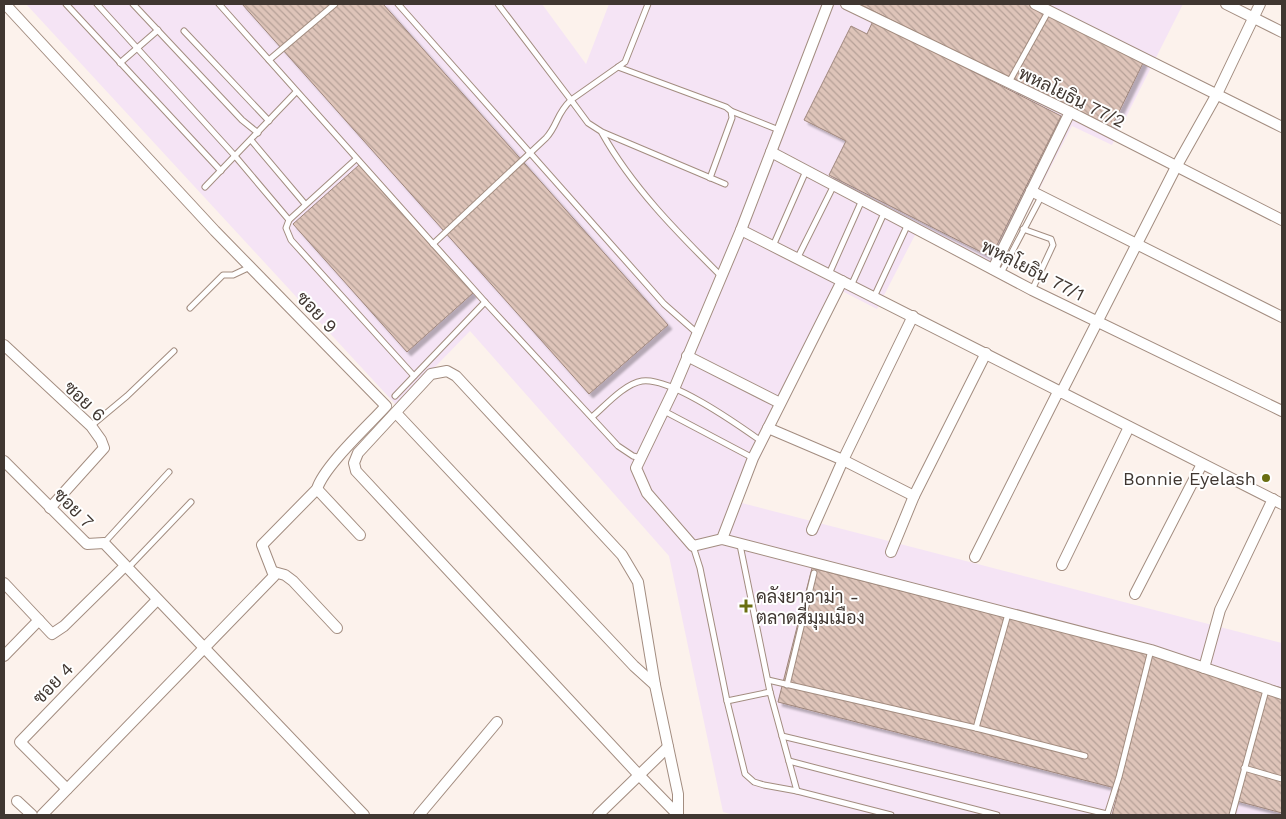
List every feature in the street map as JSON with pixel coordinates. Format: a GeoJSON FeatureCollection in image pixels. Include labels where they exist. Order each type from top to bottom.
{"type":"FeatureCollection","features":[{"type":"Feature","properties":{"kind":"street","name":"ซอย 9"},"geometry":{"type":"LineString","coordinates":[[5,4],[250,267],[386,406],[330,468],[319,482],[317,489],[262,545],[274,572]]}},
{"type":"Feature","properties":{"kind":"street"},"geometry":{"type":"LineString","coordinates":[[828,4],[741,230],[674,389],[636,468],[647,493],[693,546],[722,539],[1151,650],[1282,694]]}},
{"type":"Feature","properties":{"kind":"street","name":"พหลโยธิน 77/2"},"geometry":{"type":"LineString","coordinates":[[846,4],[1008,84],[1070,112],[1282,220]]}},
{"type":"Feature","properties":{"kind":"street"},"geometry":{"type":"LineString","coordinates":[[1035,4],[1282,127]]}},
{"type":"Feature","properties":{"kind":"street"},"geometry":{"type":"LineString","coordinates":[[1226,4],[1282,32]]}},
{"type":"Feature","properties":{"kind":"street"},"geometry":{"type":"LineString","coordinates":[[974,557],[1176,167],[1216,94],[1260,4]]}},
{"type":"Feature","properties":{"kind":"street"},"geometry":{"type":"LineString","coordinates":[[997,271],[1030,191],[1070,112]]}},
{"type":"Feature","properties":{"kind":"street","name":"พหลโยธิน 77/1"},"geometry":{"type":"LineString","coordinates":[[772,152],[1032,290],[1282,411]]}},
{"type":"Feature","properties":{"kind":"street"},"geometry":{"type":"LineString","coordinates":[[1030,191],[1282,317]]}},
{"type":"Feature","properties":{"kind":"street"},"geometry":{"type":"LineString","coordinates":[[741,230],[772,248],[913,316],[1278,502],[1220,610],[1204,668]]}},
{"type":"Feature","properties":{"kind":"street"},"geometry":{"type":"LineString","coordinates":[[722,539],[753,458],[780,403],[846,284]]}},
{"type":"Feature","properties":{"kind":"street"},"geometry":{"type":"LineString","coordinates":[[812,530],[842,460],[913,316]]}},
{"type":"Feature","properties":{"kind":"street","name":"ซอย 6"},"geometry":{"type":"LineString","coordinates":[[4,345],[90,426],[101,440],[104,448],[50,508]]}},
{"type":"Feature","properties":{"kind":"street"},"geometry":{"type":"LineString","coordinates":[[891,552],[914,496],[986,353]]}},
{"type":"Feature","properties":{"kind":"street"},"geometry":{"type":"LineString","coordinates":[[687,356],[780,403]]}},
{"type":"Feature","properties":{"kind":"street"},"geometry":{"type":"LineString","coordinates":[[446,371],[456,376],[622,554],[630,567],[638,582],[655,685],[678,794],[678,815],[356,471],[354,463],[358,453],[431,374],[446,371]]}},
{"type":"Feature","properties":{"kind":"street"},"geometry":{"type":"LineString","coordinates":[[396,413],[634,666],[655,685]]}},
{"type":"Feature","properties":{"kind":"street"},"geometry":{"type":"LineString","coordinates":[[1062,565],[1129,427]]}},
{"type":"Feature","properties":{"kind":"street"},"geometry":{"type":"LineString","coordinates":[[768,428],[842,460],[914,496]]}},
{"type":"Feature","properties":{"kind":"street","name":"ซอย 7"},"geometry":{"type":"LineString","coordinates":[[4,461],[87,544],[104,542],[157,600],[364,815]]}},
{"type":"Feature","properties":{"kind":"street"},"geometry":{"type":"LineString","coordinates":[[1135,594],[1202,464]]}},
{"type":"Feature","properties":{"kind":"street"},"geometry":{"type":"LineString","coordinates":[[317,489],[360,535]]}},
{"type":"Feature","properties":{"kind":"street"},"geometry":{"type":"LineString","coordinates":[[4,583],[52,634],[57,632],[126,567]]}},
{"type":"Feature","properties":{"kind":"street"},"geometry":{"type":"LineString","coordinates":[[42,815],[274,576],[274,572],[285,574],[293,581],[336,628]]}},
{"type":"Feature","properties":{"kind":"street","name":"ซอย 4"},"geometry":{"type":"LineString","coordinates":[[67,789],[20,742],[157,600]]}},
{"type":"Feature","properties":{"kind":"street"},"geometry":{"type":"LineString","coordinates":[[4,656],[39,620]]}},
{"type":"Feature","properties":{"kind":"street"},"geometry":{"type":"LineString","coordinates":[[419,815],[497,722]]}},
{"type":"Feature","properties":{"kind":"street"},"geometry":{"type":"LineString","coordinates":[[598,815],[638,774],[668,747]]}},
{"type":"Feature","properties":{"kind":"street"},"geometry":{"type":"LineString","coordinates":[[17,802],[32,815]]}},
{"type":"Feature","properties":{"kind":"lane"},"geometry":{"type":"LineString","coordinates":[[66,4],[221,171]]}},
{"type":"Feature","properties":{"kind":"lane"},"geometry":{"type":"LineString","coordinates":[[98,4],[235,156],[289,220]]}},
{"type":"Feature","properties":{"kind":"lane"},"geometry":{"type":"LineString","coordinates":[[133,4],[242,120],[258,133]]}},
{"type":"Feature","properties":{"kind":"lane"},"geometry":{"type":"LineString","coordinates":[[219,4],[485,302],[618,446],[633,456],[641,458]]}},
{"type":"Feature","properties":{"kind":"lane"},"geometry":{"type":"LineString","coordinates":[[269,60],[335,4]]}},
{"type":"Feature","properties":{"kind":"lane"},"geometry":{"type":"LineString","coordinates":[[398,4],[664,304],[697,333]]}},
{"type":"Feature","properties":{"kind":"lane"},"geometry":{"type":"LineString","coordinates":[[498,4],[588,123],[602,132],[724,184]]}},
{"type":"Feature","properties":{"kind":"lane"},"geometry":{"type":"LineString","coordinates":[[433,244],[531,154],[552,132],[560,112],[571,100],[618,67],[626,59],[648,4]]}},
{"type":"Feature","properties":{"kind":"lane"},"geometry":{"type":"LineString","coordinates":[[1008,84],[1049,10]]}},
{"type":"Feature","properties":{"kind":"lane"},"geometry":{"type":"LineString","coordinates":[[120,63],[158,30]]}},
{"type":"Feature","properties":{"kind":"lane"},"geometry":{"type":"LineString","coordinates":[[184,31],[269,121]]}},
{"type":"Feature","properties":{"kind":"lane"},"geometry":{"type":"LineString","coordinates":[[618,67],[779,130]]}},
{"type":"Feature","properties":{"kind":"lane"},"geometry":{"type":"LineString","coordinates":[[205,187],[296,92]]}},
{"type":"Feature","properties":{"kind":"lane"},"geometry":{"type":"LineString","coordinates":[[710,178],[732,118],[731,110]]}},
{"type":"Feature","properties":{"kind":"lane"},"geometry":{"type":"LineString","coordinates":[[602,132],[622,168],[682,237],[721,276]]}},
{"type":"Feature","properties":{"kind":"lane"},"geometry":{"type":"LineString","coordinates":[[251,140],[305,204]]}},
{"type":"Feature","properties":{"kind":"lane"},"geometry":{"type":"LineString","coordinates":[[356,159],[305,204],[289,220],[286,228],[291,240],[414,376]]}},
{"type":"Feature","properties":{"kind":"lane"},"geometry":{"type":"LineString","coordinates":[[772,248],[806,171]]}},
{"type":"Feature","properties":{"kind":"lane"},"geometry":{"type":"LineString","coordinates":[[797,259],[834,184]]}},
{"type":"Feature","properties":{"kind":"lane"},"geometry":{"type":"LineString","coordinates":[[997,271],[1041,196]]}},
{"type":"Feature","properties":{"kind":"lane"},"geometry":{"type":"LineString","coordinates":[[828,275],[862,199]]}},
{"type":"Feature","properties":{"kind":"lane"},"geometry":{"type":"LineString","coordinates":[[846,284],[885,211]]}},
{"type":"Feature","properties":{"kind":"lane"},"geometry":{"type":"LineString","coordinates":[[874,297],[908,223]]}},
{"type":"Feature","properties":{"kind":"lane"},"geometry":{"type":"LineString","coordinates":[[1023,229],[1051,238],[1052,245],[1032,290]]}},
{"type":"Feature","properties":{"kind":"lane"},"geometry":{"type":"LineString","coordinates":[[190,308],[223,276],[233,275],[250,267]]}},
{"type":"Feature","properties":{"kind":"lane"},"geometry":{"type":"LineString","coordinates":[[395,396],[485,302]]}},
{"type":"Feature","properties":{"kind":"lane"},"geometry":{"type":"LineString","coordinates":[[90,426],[126,396],[174,351]]}},
{"type":"Feature","properties":{"kind":"lane"},"geometry":{"type":"LineString","coordinates":[[592,417],[633,384],[642,381],[674,389],[720,413],[762,441]]}},
{"type":"Feature","properties":{"kind":"lane"},"geometry":{"type":"LineString","coordinates":[[663,411],[753,458]]}},
{"type":"Feature","properties":{"kind":"lane"},"geometry":{"type":"LineString","coordinates":[[104,542],[169,472]]}},
{"type":"Feature","properties":{"kind":"lane"},"geometry":{"type":"LineString","coordinates":[[126,567],[191,502]]}},
{"type":"Feature","properties":{"kind":"lane"},"geometry":{"type":"LineString","coordinates":[[740,544],[770,692],[797,791]]}},
{"type":"Feature","properties":{"kind":"lane"},"geometry":{"type":"LineString","coordinates":[[693,546],[700,568],[726,701],[745,774],[758,784],[797,791],[891,815]]}},
{"type":"Feature","properties":{"kind":"lane"},"geometry":{"type":"LineString","coordinates":[[787,684],[814,573]]}},
{"type":"Feature","properties":{"kind":"lane"},"geometry":{"type":"LineString","coordinates":[[976,728],[1008,614]]}},
{"type":"Feature","properties":{"kind":"lane"},"geometry":{"type":"LineString","coordinates":[[782,736],[1107,815],[1151,650]]}},
{"type":"Feature","properties":{"kind":"lane"},"geometry":{"type":"LineString","coordinates":[[768,680],[976,728],[1085,756]]}},
{"type":"Feature","properties":{"kind":"lane"},"geometry":{"type":"LineString","coordinates":[[1232,815],[1266,690]]}},
{"type":"Feature","properties":{"kind":"lane"},"geometry":{"type":"LineString","coordinates":[[726,701],[770,692]]}},
{"type":"Feature","properties":{"kind":"lane"},"geometry":{"type":"LineString","coordinates":[[789,761],[997,815]]}},
{"type":"Feature","properties":{"kind":"lane"},"geometry":{"type":"LineString","coordinates":[[1244,768],[1282,779]]}},
{"type":"Feature","properties":{"kind":"shaded area"},"geometry":{"type":"Polygon","coordinates":[[[26,4],[542,4],[586,64],[609,4],[1183,4],[1112,145],[1072,126],[995,275],[916,233],[877,309],[842,291],[738,502],[1282,643],[1282,815],[734,815],[723,812],[669,556],[470,331],[397,406],[26,4]]]}},
{"type":"Feature","properties":{"kind":"building"},"geometry":{"type":"Polygon","coordinates":[[[242,4],[383,4],[668,325],[589,394],[242,4]]]}},
{"type":"Feature","properties":{"kind":"building"},"geometry":{"type":"Polygon","coordinates":[[[859,4],[1028,4],[1144,61],[1111,128],[859,4]]]}},
{"type":"Feature","properties":{"kind":"building"},"geometry":{"type":"Polygon","coordinates":[[[873,21],[1061,116],[991,257],[829,175],[846,141],[804,120],[851,26],[867,34],[873,21]]]}},
{"type":"Feature","properties":{"kind":"building"},"geometry":{"type":"Polygon","coordinates":[[[359,165],[473,293],[407,352],[293,224],[359,165]]]}},
{"type":"Feature","properties":{"kind":"building"},"geometry":{"type":"Polygon","coordinates":[[[812,568],[1282,688],[1282,813],[1233,800],[1230,815],[1112,815],[1119,789],[778,702],[812,568]]]}},
{"type":"Feature","properties":{"kind":"place","name":"Bonnie Eyelash"},"geometry":{"type":"Point","coordinates":[1266,478]}},
{"type":"Feature","properties":{"kind":"place","name":"คลังยาอาม่า - ตลาดสี่มุมเมือง"},"geometry":{"type":"Point","coordinates":[746,606]}}]}
